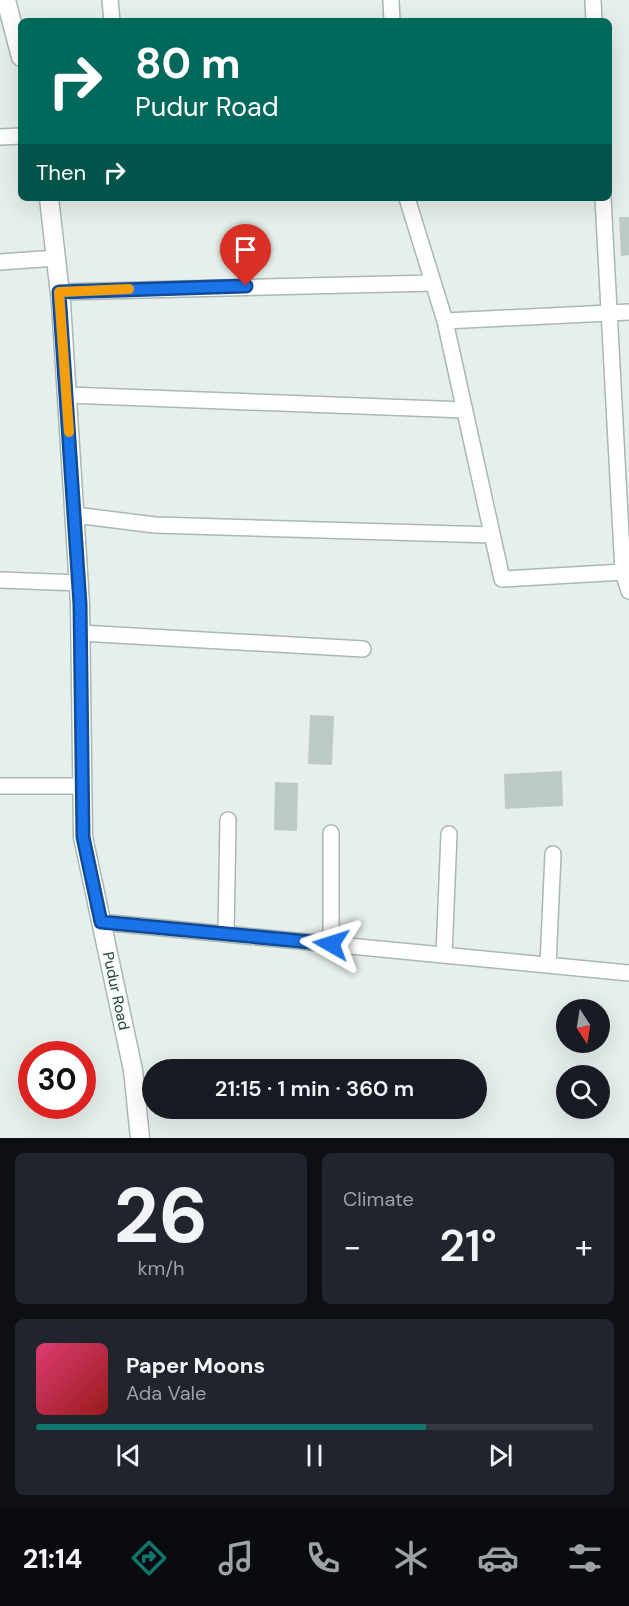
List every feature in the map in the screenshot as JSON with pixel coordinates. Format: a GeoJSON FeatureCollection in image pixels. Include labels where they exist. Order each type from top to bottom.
{"type":"FeatureCollection","features":[{"type":"Feature","properties":{"kind":"street"},"geometry":{"type":"LineString","coordinates":[[110,0],[112,18]]}},
{"type":"Feature","properties":{"kind":"street"},"geometry":{"type":"LineString","coordinates":[[391,0],[392,18]]}},
{"type":"Feature","properties":{"kind":"street"},"geometry":{"type":"LineString","coordinates":[[593,0],[594,18]]}},
{"type":"Feature","properties":{"kind":"street"},"geometry":{"type":"LineString","coordinates":[[5,5],[18,44]]}},
{"type":"Feature","properties":{"kind":"street"},"geometry":{"type":"LineString","coordinates":[[0,137],[18,136]]}},
{"type":"Feature","properties":{"kind":"street","name":"Pudur Road"},"geometry":{"type":"LineString","coordinates":[[49,201],[67,395],[79,583],[83,837],[133,1070],[140,1138]]}},
{"type":"Feature","properties":{"kind":"street"},"geometry":{"type":"LineString","coordinates":[[408,201],[445,321],[502,579],[623,572]]}},
{"type":"Feature","properties":{"kind":"street"},"geometry":{"type":"LineString","coordinates":[[603,201],[613,387],[624,516],[623,572],[629,591]]}},
{"type":"Feature","properties":{"kind":"street"},"geometry":{"type":"LineString","coordinates":[[0,262],[56,258]]}},
{"type":"Feature","properties":{"kind":"street"},"geometry":{"type":"LineString","coordinates":[[59,292],[434,283]]}},
{"type":"Feature","properties":{"kind":"street"},"geometry":{"type":"LineString","coordinates":[[445,321],[629,312]]}},
{"type":"Feature","properties":{"kind":"street"},"geometry":{"type":"LineString","coordinates":[[613,387],[629,386]]}},
{"type":"Feature","properties":{"kind":"street"},"geometry":{"type":"LineString","coordinates":[[67,395],[465,410]]}},
{"type":"Feature","properties":{"kind":"street"},"geometry":{"type":"LineString","coordinates":[[75,515],[155,525],[492,535]]}},
{"type":"Feature","properties":{"kind":"street"},"geometry":{"type":"LineString","coordinates":[[0,580],[79,583]]}},
{"type":"Feature","properties":{"kind":"street"},"geometry":{"type":"LineString","coordinates":[[81,633],[363,649]]}},
{"type":"Feature","properties":{"kind":"street"},"geometry":{"type":"LineString","coordinates":[[0,786],[82,786]]}},
{"type":"Feature","properties":{"kind":"street"},"geometry":{"type":"LineString","coordinates":[[226,934],[228,820]]}},
{"type":"Feature","properties":{"kind":"street"},"geometry":{"type":"LineString","coordinates":[[331,833],[331,944]]}},
{"type":"Feature","properties":{"kind":"street"},"geometry":{"type":"LineString","coordinates":[[444,955],[449,834]]}},
{"type":"Feature","properties":{"kind":"street"},"geometry":{"type":"LineString","coordinates":[[548,965],[553,854]]}},
{"type":"Feature","properties":{"kind":"street"},"geometry":{"type":"LineString","coordinates":[[101,922],[629,973]]}},
{"type":"Feature","properties":{"kind":"building"},"geometry":{"type":"Polygon","coordinates":[[[619,217],[629,217],[629,255],[621,256],[619,217]]]}},
{"type":"Feature","properties":{"kind":"building"},"geometry":{"type":"Polygon","coordinates":[[[310,715],[334,716],[332,765],[308,764],[310,715]]]}},
{"type":"Feature","properties":{"kind":"building"},"geometry":{"type":"Polygon","coordinates":[[[562,771],[563,806],[505,809],[504,774],[562,771]]]}},
{"type":"Feature","properties":{"kind":"building"},"geometry":{"type":"Polygon","coordinates":[[[275,782],[298,783],[297,831],[274,830],[275,782]]]}},
{"type":"Feature","properties":{"kind":"slow traffic"},"geometry":{"type":"LineString","coordinates":[[69,432],[59,292],[129,289]]}},
{"type":"Feature","properties":{"kind":"route"},"geometry":{"type":"LineString","coordinates":[[246,286],[59,292],[80,604],[83,837],[101,922],[331,944]]}}]}
